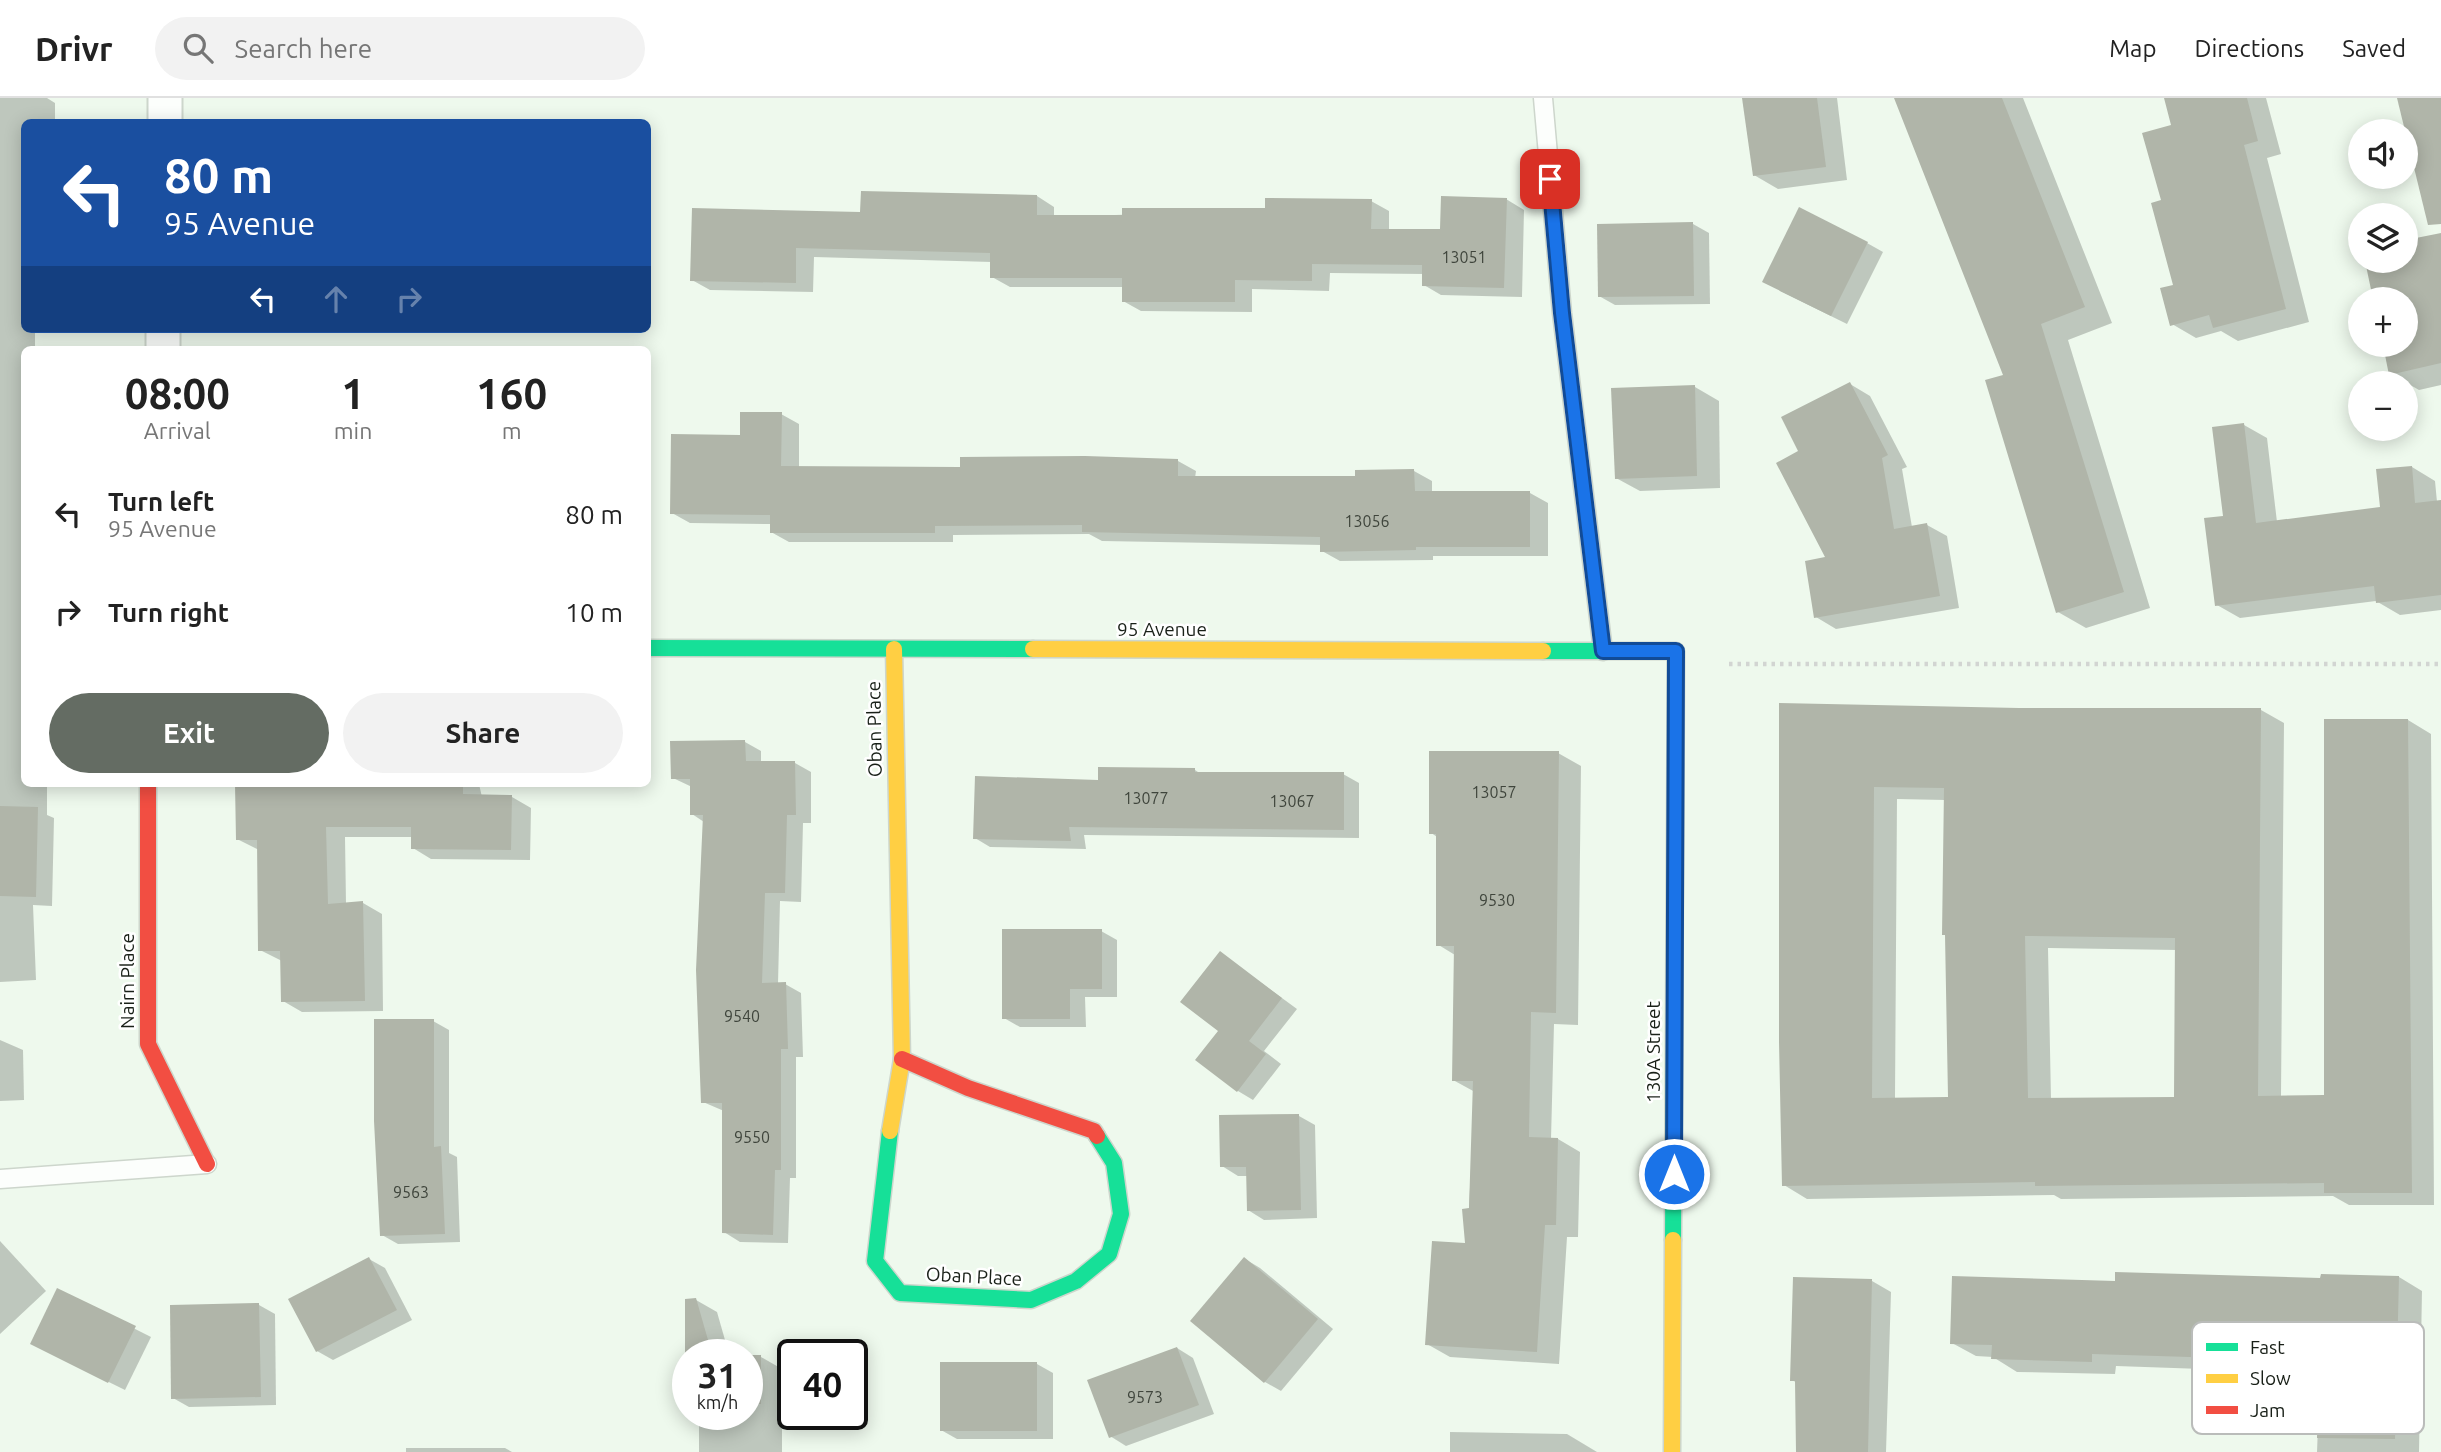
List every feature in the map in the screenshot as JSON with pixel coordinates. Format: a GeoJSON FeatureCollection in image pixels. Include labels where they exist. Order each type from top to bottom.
{"type":"FeatureCollection","features":[{"type":"Feature","properties":{"kind":"street"},"geometry":{"type":"LineString","coordinates":[[165,98],[165,119]]}},
{"type":"Feature","properties":{"kind":"street","name":"95 Avenue"},"geometry":{"type":"LineString","coordinates":[[651,648],[1676,651]]}},
{"type":"Feature","properties":{"kind":"street","name":"Oban Place"},"geometry":{"type":"LineString","coordinates":[[894,649],[902,1059],[885,1157],[875,1261],[900,1293],[1031,1300],[1076,1281],[1109,1254],[1121,1214],[1114,1163],[1094,1131],[968,1088],[902,1059]]}},
{"type":"Feature","properties":{"kind":"street","name":"130A Street"},"geometry":{"type":"LineString","coordinates":[[1672,1452],[1676,651]]}},
{"type":"Feature","properties":{"kind":"street","name":"Nairn Place"},"geometry":{"type":"LineString","coordinates":[[148,787],[148,1045],[207,1164]]}},
{"type":"Feature","properties":{"kind":"lane"},"geometry":{"type":"LineString","coordinates":[[1543,98],[1562,313],[1603,651]]}},
{"type":"Feature","properties":{"kind":"lane"},"geometry":{"type":"LineString","coordinates":[[0,1179],[207,1164]]}},
{"type":"Feature","properties":{"kind":"path"},"geometry":{"type":"LineString","coordinates":[[1729,664],[2441,664]]}},
{"type":"Feature","properties":{"kind":"building"},"geometry":{"type":"Polygon","coordinates":[[[1742,98],[1817,98],[1826,167],[1753,176],[1742,98]]]}},
{"type":"Feature","properties":{"kind":"building"},"geometry":{"type":"Polygon","coordinates":[[[1894,98],[2002,98],[2085,307],[2041,324],[2124,592],[2056,613],[1985,380],[2003,375],[1894,98]]]}},
{"type":"Feature","properties":{"kind":"building"},"geometry":{"type":"Polygon","coordinates":[[[2164,98],[2247,98],[2258,141],[2244,145],[2286,309],[2213,328],[2209,315],[2170,326],[2160,288],[2173,285],[2151,203],[2161,200],[2142,133],[2171,125],[2164,98]]]}},
{"type":"Feature","properties":{"kind":"building"},"geometry":{"type":"Polygon","coordinates":[[[2397,98],[2441,98],[2441,224],[2428,225],[2418,184],[2418,119],[2402,119],[2397,98]]]}},
{"type":"Feature","properties":{"kind":"building"},"geometry":{"type":"Polygon","coordinates":[[[861,191],[1037,195],[1037,215],[1122,215],[1122,208],[1265,208],[1265,198],[1372,199],[1371,229],[1440,229],[1441,196],[1507,198],[1504,288],[1422,286],[1422,265],[1312,264],[1312,281],[1235,280],[1235,302],[1122,302],[1122,278],[990,278],[990,253],[796,248],[796,283],[690,281],[692,208],[860,212],[861,191]]]}},
{"type":"Feature","properties":{"kind":"building"},"geometry":{"type":"Polygon","coordinates":[[[1799,207],[1868,242],[1831,316],[1762,282],[1799,207]]]}},
{"type":"Feature","properties":{"kind":"building"},"geometry":{"type":"Polygon","coordinates":[[[1693,222],[1694,296],[1598,297],[1597,224],[1693,222]]]}},
{"type":"Feature","properties":{"kind":"building"},"geometry":{"type":"Polygon","coordinates":[[[2441,233],[2441,363],[2406,371],[2388,371],[2385,357],[2418,357],[2418,287],[2370,287],[2368,273],[2418,273],[2418,238],[2441,233]]]}},
{"type":"Feature","properties":{"kind":"building"},"geometry":{"type":"Polygon","coordinates":[[[1850,382],[1888,455],[1882,458],[1894,529],[1927,523],[1940,596],[1814,618],[1805,561],[1825,557],[1776,463],[1798,451],[1781,417],[1850,382]]]}},
{"type":"Feature","properties":{"kind":"building"},"geometry":{"type":"Polygon","coordinates":[[[1695,385],[1697,476],[1615,479],[1611,388],[1695,385]]]}},
{"type":"Feature","properties":{"kind":"building"},"geometry":{"type":"Polygon","coordinates":[[[740,412],[782,412],[781,466],[960,467],[960,457],[1085,456],[1178,459],[1178,476],[1355,476],[1355,470],[1414,469],[1415,491],[1530,491],[1530,547],[1416,547],[1416,550],[1320,552],[1320,537],[1082,532],[1082,525],[935,526],[935,533],[770,533],[770,515],[670,514],[671,434],[740,435],[740,412]]]}},
{"type":"Feature","properties":{"kind":"building"},"geometry":{"type":"Polygon","coordinates":[[[2244,423],[2256,523],[2380,507],[2376,469],[2412,466],[2415,503],[2441,500],[2441,595],[2376,603],[2374,586],[2215,606],[2204,518],[2223,516],[2212,427],[2244,423]]]}},
{"type":"Feature","properties":{"kind":"building"},"geometry":{"type":"Polygon","coordinates":[[[1779,703],[2019,708],[2261,708],[2258,1096],[2324,1095],[2324,719],[2408,719],[2412,1193],[2324,1193],[2324,1183],[2035,1186],[2035,1182],[1782,1186],[1779,1042],[1779,703]],[[1874,787],[1872,1098],[1948,1097],[1945,935],[1942,935],[1944,788],[1874,787]],[[2025,936],[2028,1098],[2174,1097],[2175,938],[2025,936]]]}},
{"type":"Feature","properties":{"kind":"building"},"geometry":{"type":"Polygon","coordinates":[[[745,740],[746,761],[795,761],[796,815],[787,815],[785,893],[765,893],[762,983],[786,982],[788,1049],[781,1049],[781,1170],[775,1170],[773,1235],[722,1233],[722,1103],[701,1103],[696,970],[703,815],[690,815],[690,779],[671,779],[670,741],[745,740]]]}},
{"type":"Feature","properties":{"kind":"building"},"geometry":{"type":"Polygon","coordinates":[[[1429,751],[1559,751],[1556,1013],[1531,1012],[1529,1137],[1558,1138],[1556,1225],[1545,1225],[1537,1352],[1425,1345],[1432,1241],[1465,1243],[1462,1209],[1469,1208],[1473,1081],[1452,1081],[1454,946],[1436,946],[1436,834],[1429,834],[1429,751]]]}},
{"type":"Feature","properties":{"kind":"building"},"geometry":{"type":"Polygon","coordinates":[[[1098,767],[1195,768],[1195,772],[1344,772],[1344,830],[1069,827],[1071,841],[973,839],[975,776],[1098,780],[1098,767]]]}},
{"type":"Feature","properties":{"kind":"building"},"geometry":{"type":"Polygon","coordinates":[[[235,787],[463,787],[463,794],[512,795],[511,850],[411,849],[411,827],[326,827],[328,904],[363,901],[365,1001],[281,1002],[280,951],[258,951],[257,840],[236,840],[235,787]]]}},
{"type":"Feature","properties":{"kind":"building"},"geometry":{"type":"Polygon","coordinates":[[[0,806],[38,807],[36,897],[0,896],[0,806]]]}},
{"type":"Feature","properties":{"kind":"building"},"geometry":{"type":"Polygon","coordinates":[[[1002,929],[1102,929],[1102,989],[1070,989],[1070,1019],[1002,1019],[1002,929]]]}},
{"type":"Feature","properties":{"kind":"building"},"geometry":{"type":"Polygon","coordinates":[[[1220,951],[1282,998],[1249,1041],[1266,1054],[1237,1092],[1195,1060],[1218,1031],[1180,1002],[1220,951]]]}},
{"type":"Feature","properties":{"kind":"building"},"geometry":{"type":"Polygon","coordinates":[[[374,1019],[434,1019],[434,1147],[441,1146],[445,1234],[380,1236],[374,1121],[374,1019]]]}},
{"type":"Feature","properties":{"kind":"building"},"geometry":{"type":"Polygon","coordinates":[[[1299,1114],[1301,1210],[1247,1211],[1246,1167],[1220,1167],[1219,1115],[1299,1114]]]}},
{"type":"Feature","properties":{"kind":"building"},"geometry":{"type":"Polygon","coordinates":[[[369,1257],[397,1310],[316,1352],[288,1299],[369,1257]]]}},
{"type":"Feature","properties":{"kind":"building"},"geometry":{"type":"Polygon","coordinates":[[[1244,1257],[1318,1319],[1264,1383],[1190,1321],[1244,1257]]]}},
{"type":"Feature","properties":{"kind":"building"},"geometry":{"type":"Polygon","coordinates":[[[2115,1272],[2320,1278],[2321,1274],[2399,1276],[2398,1322],[2192,1322],[2192,1357],[2092,1354],[2092,1362],[1991,1359],[1992,1345],[1950,1344],[1952,1276],[2115,1281],[2115,1272]]]}},
{"type":"Feature","properties":{"kind":"building"},"geometry":{"type":"Polygon","coordinates":[[[1793,1277],[1872,1279],[1868,1452],[1796,1452],[1795,1381],[1790,1381],[1793,1277]]]}},
{"type":"Feature","properties":{"kind":"building"},"geometry":{"type":"Polygon","coordinates":[[[57,1288],[136,1326],[108,1383],[30,1344],[57,1288]]]}},
{"type":"Feature","properties":{"kind":"building"},"geometry":{"type":"Polygon","coordinates":[[[696,1298],[708,1339],[685,1339],[685,1299],[696,1298]]]}},
{"type":"Feature","properties":{"kind":"building"},"geometry":{"type":"Polygon","coordinates":[[[259,1303],[261,1397],[171,1399],[170,1305],[259,1303]]]}},
{"type":"Feature","properties":{"kind":"building"},"geometry":{"type":"Polygon","coordinates":[[[1177,1347],[1199,1405],[1109,1438],[1087,1380],[1177,1347]]]}},
{"type":"Feature","properties":{"kind":"building"},"geometry":{"type":"Polygon","coordinates":[[[940,1362],[1037,1362],[1037,1431],[940,1431],[940,1362]]]}},
{"type":"Feature","properties":{"kind":"building"},"geometry":{"type":"Polygon","coordinates":[[[2317,1434],[2395,1434],[2395,1439],[2317,1438],[2317,1434]]]}},
{"type":"Feature","properties":{"kind":"traffic: fast"},"geometry":{"type":"LineString","coordinates":[[651,648],[1033,649]]}},
{"type":"Feature","properties":{"kind":"traffic: fast"},"geometry":{"type":"LineString","coordinates":[[1543,651],[1676,651],[1673,1240]]}},
{"type":"Feature","properties":{"kind":"traffic: fast"},"geometry":{"type":"LineString","coordinates":[[890,1131],[875,1261],[900,1293],[1031,1300],[1076,1281],[1109,1254],[1121,1214],[1114,1163],[1097,1136]]}},
{"type":"Feature","properties":{"kind":"traffic: slow"},"geometry":{"type":"LineString","coordinates":[[890,1131],[902,1059],[894,649]]}},
{"type":"Feature","properties":{"kind":"traffic: slow"},"geometry":{"type":"LineString","coordinates":[[1033,649],[1543,651]]}},
{"type":"Feature","properties":{"kind":"traffic: slow"},"geometry":{"type":"LineString","coordinates":[[1672,1452],[1673,1240]]}},
{"type":"Feature","properties":{"kind":"traffic: jam"},"geometry":{"type":"LineString","coordinates":[[148,787],[148,1044],[207,1164]]}},
{"type":"Feature","properties":{"kind":"traffic: jam"},"geometry":{"type":"LineString","coordinates":[[902,1059],[968,1088],[1094,1131],[1097,1136]]}},
{"type":"Feature","properties":{"kind":"route"},"geometry":{"type":"LineString","coordinates":[[1550,179],[1562,313],[1603,651],[1676,651],[1674,1174]]}}]}
